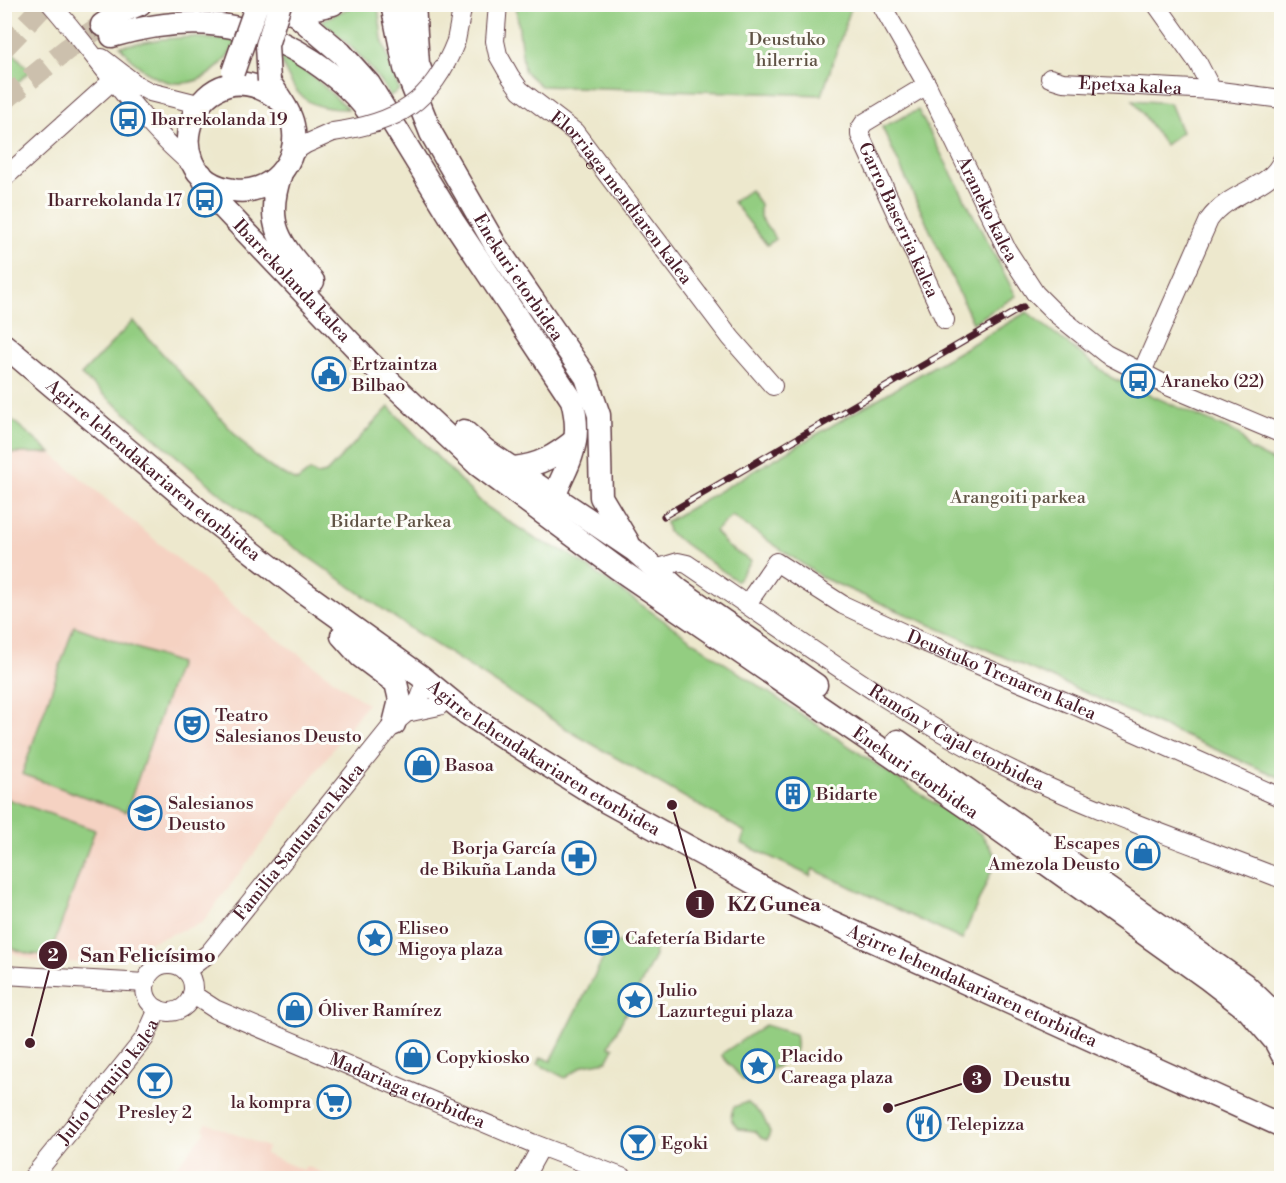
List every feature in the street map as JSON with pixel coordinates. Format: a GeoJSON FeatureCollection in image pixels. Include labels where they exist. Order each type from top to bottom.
{"type":"FeatureCollection","features":[{"type":"Feature","properties":{"kind":"main road","name":"Enekuri etorbidea"},"geometry":{"type":"LineString","coordinates":[[140,4],[123,11],[107,30],[200,22],[235,27],[285,43],[338,78],[361,100],[411,174],[453,222]]}},
{"type":"Feature","properties":{"kind":"main road"},"geometry":{"type":"LineString","coordinates":[[287,9],[267,45],[269,81],[297,124],[295,138],[299,148],[281,173],[270,183],[241,191],[213,183],[200,172],[190,155],[187,138],[190,120],[198,104],[229,79],[255,4],[267,10],[333,4]]}},
{"type":"Feature","properties":{"kind":"main road","name":"Enekuri etorbidea"},"geometry":{"type":"LineString","coordinates":[[392,4],[405,68],[431,133],[496,246],[586,377],[599,415],[601,497],[634,550]]}},
{"type":"Feature","properties":{"kind":"main road"},"geometry":{"type":"LineString","coordinates":[[414,4],[418,64],[445,133],[496,246]]}},
{"type":"Feature","properties":{"kind":"main road","name":"Enekuri etorbidea"},"geometry":{"type":"LineString","coordinates":[[287,9],[341,53],[369,84],[453,222],[572,400],[577,423],[575,440],[571,458],[554,496],[554,521],[1208,979],[1248,1010],[1275,1041],[1281,1054]]}},
{"type":"Feature","properties":{"kind":"main road"},"geometry":{"type":"LineString","coordinates":[[229,79],[255,86],[280,101]]}},
{"type":"Feature","properties":{"kind":"main road","name":"Ibarrekolanda kalea"},"geometry":{"type":"LineString","coordinates":[[200,172],[211,195],[370,363],[478,465],[554,521]]}},
{"type":"Feature","properties":{"kind":"main road","name":"Ibarrekolanda kalea"},"geometry":{"type":"LineString","coordinates":[[281,173],[273,195],[277,234],[292,258],[396,368],[485,450],[554,496]]}},
{"type":"Feature","properties":{"kind":"main road","name":"Agirre lehendakariaren etorbidea"},"geometry":{"type":"LineString","coordinates":[[4,345],[206,516],[423,683],[605,801],[794,905],[1281,1126]]}},
{"type":"Feature","properties":{"kind":"main road","name":"Agirre lehendakariaren etorbidea"},"geometry":{"type":"LineString","coordinates":[[4,363],[163,498],[294,602],[342,636],[423,683],[439,706],[598,807],[791,913],[1117,1062],[1281,1142]]}},
{"type":"Feature","properties":{"kind":"main road"},"geometry":{"type":"LineString","coordinates":[[514,468],[533,465],[553,458],[575,440]]}},
{"type":"Feature","properties":{"kind":"main road","name":"Enekuri etorbidea"},"geometry":{"type":"LineString","coordinates":[[554,496],[634,550],[732,628],[994,807],[1235,978],[1269,1008],[1281,1024]]}},
{"type":"Feature","properties":{"kind":"main road"},"geometry":{"type":"LineString","coordinates":[[593,550],[614,553],[638,568],[655,569]]}},
{"type":"Feature","properties":{"kind":"main road","name":"Agirre lehendakariaren etorbidea"},"geometry":{"type":"LineString","coordinates":[[342,636],[360,656],[396,683],[403,718]]}},
{"type":"Feature","properties":{"kind":"street","name":"Ibarrekolanda kalea"},"geometry":{"type":"LineString","coordinates":[[51,4],[93,52],[112,81],[177,153],[200,172]]}},
{"type":"Feature","properties":{"kind":"street"},"geometry":{"type":"LineString","coordinates":[[299,148],[333,132],[365,128],[394,116],[424,96],[441,76],[456,41],[463,4]]}},
{"type":"Feature","properties":{"kind":"street","name":"Elorriaga mendiaren kalea"},"geometry":{"type":"LineString","coordinates":[[498,4],[495,41],[498,55],[520,90],[575,132],[731,338],[773,386]]}},
{"type":"Feature","properties":{"kind":"street","name":"Araneko kalea"},"geometry":{"type":"LineString","coordinates":[[881,4],[927,86],[1007,250],[1035,293],[1055,313],[1106,354],[1170,387],[1281,434]]}},
{"type":"Feature","properties":{"kind":"street","name":"Epetxa kalea"},"geometry":{"type":"LineString","coordinates":[[1156,4],[1198,63],[1212,90]]}},
{"type":"Feature","properties":{"kind":"street","name":"Ibarrekolanda kalea"},"geometry":{"type":"LineString","coordinates":[[93,52],[137,85],[165,98],[198,104]]}},
{"type":"Feature","properties":{"kind":"street","name":"Epetxa kalea"},"geometry":{"type":"LineString","coordinates":[[1050,78],[1063,82],[1212,90],[1281,99]]}},
{"type":"Feature","properties":{"kind":"street"},"geometry":{"type":"LineString","coordinates":[[4,178],[112,81]]}},
{"type":"Feature","properties":{"kind":"street","name":"Garro Baserria kalea"},"geometry":{"type":"LineString","coordinates":[[927,86],[864,123],[860,129],[860,135],[945,320]]}},
{"type":"Feature","properties":{"kind":"street"},"geometry":{"type":"LineString","coordinates":[[297,124],[333,132]]}},
{"type":"Feature","properties":{"kind":"street"},"geometry":{"type":"LineString","coordinates":[[1142,372],[1209,220],[1219,206],[1230,198],[1271,177],[1281,160]]}},
{"type":"Feature","properties":{"kind":"street","name":"Ramón y Cajal etorbidea"},"geometry":{"type":"LineString","coordinates":[[655,569],[678,562],[687,564],[922,722],[1015,772],[1069,796],[1281,879]]}},
{"type":"Feature","properties":{"kind":"street","name":"Deustuko Trenaren kalea"},"geometry":{"type":"LineString","coordinates":[[747,604],[776,562],[843,605],[902,633],[1076,706],[1281,798]]}},
{"type":"Feature","properties":{"kind":"street","name":"Familia Santuaren kalea"},"geometry":{"type":"LineString","coordinates":[[186,972],[204,959],[403,718],[421,701],[423,683]]}},
{"type":"Feature","properties":{"kind":"street"},"geometry":{"type":"LineString","coordinates":[[403,718],[439,706]]}},
{"type":"Feature","properties":{"kind":"street"},"geometry":{"type":"LineString","coordinates":[[173,965],[186,972],[192,982],[192,994],[185,1006],[172,1012],[158,1009],[148,998],[146,983],[153,971],[159,967],[173,965]]}},
{"type":"Feature","properties":{"kind":"street"},"geometry":{"type":"LineString","coordinates":[[4,975],[146,983]]}},
{"type":"Feature","properties":{"kind":"street","name":"Madariaga etorbidea"},"geometry":{"type":"LineString","coordinates":[[192,994],[215,1009],[541,1147],[624,1179]]}},
{"type":"Feature","properties":{"kind":"street","name":"Julio Urquijo kalea"},"geometry":{"type":"LineString","coordinates":[[32,1179],[145,1038],[158,1009]]}},
{"type":"Feature","properties":{"kind":"street"},"geometry":{"type":"LineString","coordinates":[[524,1179],[541,1147]]}},
{"type":"Feature","properties":{"kind":"shaded area","name":"Salesianos Deusto"},"geometry":{"type":"Polygon","coordinates":[[[5,453],[51,453],[246,616],[367,704],[202,923],[93,963],[37,961],[5,950],[5,453]]]}},
{"type":"Feature","properties":{"kind":"shaded area"},"geometry":{"type":"Polygon","coordinates":[[[207,1123],[267,1147],[265,1154],[303,1170],[306,1166],[335,1178],[167,1178],[206,1131],[203,1128],[207,1123]]]}},
{"type":"Feature","properties":{"kind":"green space","name":"Deustuko hilerria"},"geometry":{"type":"Polygon","coordinates":[[[516,4],[852,5],[822,95],[541,86],[524,71],[516,4]]]}},
{"type":"Feature","properties":{"kind":"green space"},"geometry":{"type":"Polygon","coordinates":[[[355,5],[378,5],[382,39],[399,90],[390,96],[359,55],[321,21],[355,5]]]}},
{"type":"Feature","properties":{"kind":"green space"},"geometry":{"type":"Polygon","coordinates":[[[191,37],[238,41],[225,59],[211,72],[196,80],[181,83],[166,81],[150,74],[120,46],[163,39],[191,37]]]}},
{"type":"Feature","properties":{"kind":"green space"},"geometry":{"type":"Polygon","coordinates":[[[9,48],[30,71],[5,94],[5,52],[9,48]]]}},
{"type":"Feature","properties":{"kind":"green space"},"geometry":{"type":"Polygon","coordinates":[[[279,54],[315,78],[348,109],[320,106],[302,97],[289,79],[279,54]]]}},
{"type":"Feature","properties":{"kind":"green space"},"geometry":{"type":"Polygon","coordinates":[[[1133,100],[1170,103],[1182,132],[1165,145],[1133,100]]]}},
{"type":"Feature","properties":{"kind":"green space"},"geometry":{"type":"Polygon","coordinates":[[[918,110],[1016,296],[973,323],[882,127],[918,110]]]}},
{"type":"Feature","properties":{"kind":"green space"},"geometry":{"type":"Polygon","coordinates":[[[750,190],[760,204],[760,217],[776,239],[767,245],[733,202],[750,190]]]}},
{"type":"Feature","properties":{"kind":"green space","name":"Arangoiti parkea"},"geometry":{"type":"Polygon","coordinates":[[[1027,312],[1112,378],[1239,434],[1249,449],[1281,465],[1281,778],[823,578],[732,516],[715,531],[728,547],[751,561],[737,581],[668,532],[666,522],[1027,312]]]}},
{"type":"Feature","properties":{"kind":"green space","name":"Bidarte Parkea"},"geometry":{"type":"Polygon","coordinates":[[[133,321],[254,455],[273,469],[297,481],[310,471],[317,475],[326,473],[389,407],[484,505],[537,540],[566,552],[723,662],[982,835],[997,858],[962,940],[813,869],[810,876],[741,843],[745,832],[573,733],[411,629],[234,505],[81,375],[133,321]]]}},
{"type":"Feature","properties":{"kind":"green space"},"geometry":{"type":"Polygon","coordinates":[[[5,414],[51,453],[5,453],[5,414]]]}},
{"type":"Feature","properties":{"kind":"green space"},"geometry":{"type":"Polygon","coordinates":[[[74,626],[179,663],[126,812],[22,774],[74,626]]]}},
{"type":"Feature","properties":{"kind":"green space"},"geometry":{"type":"Polygon","coordinates":[[[5,798],[95,830],[50,955],[29,954],[5,946],[5,798]]]}},
{"type":"Feature","properties":{"kind":"green space"},"geometry":{"type":"Polygon","coordinates":[[[641,939],[654,944],[655,956],[609,1046],[614,1048],[607,1061],[584,1065],[565,1078],[538,1064],[541,1057],[551,1061],[610,945],[641,939]]]}},
{"type":"Feature","properties":{"kind":"green space"},"geometry":{"type":"Polygon","coordinates":[[[765,1025],[795,1034],[795,1051],[777,1066],[743,1080],[722,1056],[723,1053],[765,1025]]]}},
{"type":"Feature","properties":{"kind":"green space"},"geometry":{"type":"Polygon","coordinates":[[[747,1102],[762,1115],[770,1132],[767,1140],[761,1138],[755,1131],[739,1129],[733,1122],[731,1117],[734,1107],[747,1102]]]}},
{"type":"Feature","properties":{"kind":"tunnel"},"geometry":{"type":"LineString","coordinates":[[4,47],[45,4]]}},
{"type":"Feature","properties":{"kind":"tunnel"},"geometry":{"type":"LineString","coordinates":[[4,100],[66,50],[102,25]]}},
{"type":"Feature","properties":{"kind":"railway"},"geometry":{"type":"LineString","coordinates":[[664,516],[1023,307]]}},
{"type":"Feature","properties":{"kind":"place","name":"Ibarrekolanda 19"},"geometry":{"type":"Point","coordinates":[128,119]}},
{"type":"Feature","properties":{"kind":"place","name":"Ibarrekolanda 17"},"geometry":{"type":"Point","coordinates":[205,200]}},
{"type":"Feature","properties":{"kind":"place","name":"Ertzaintza Bilbao"},"geometry":{"type":"Point","coordinates":[329,374]}},
{"type":"Feature","properties":{"kind":"place","name":"Araneko (22)"},"geometry":{"type":"Point","coordinates":[1138,381]}},
{"type":"Feature","properties":{"kind":"place","name":"Teatro Salesianos Deusto"},"geometry":{"type":"Point","coordinates":[192,725]}},
{"type":"Feature","properties":{"kind":"place","name":"Basoa"},"geometry":{"type":"Point","coordinates":[422,765]}},
{"type":"Feature","properties":{"kind":"place","name":"Bidarte"},"geometry":{"type":"Point","coordinates":[793,794]}},
{"type":"Feature","properties":{"kind":"place","name":"KZ Gunea"},"geometry":{"type":"Point","coordinates":[672,805]}},
{"type":"Feature","properties":{"kind":"place","name":"Salesianos Deusto"},"geometry":{"type":"Point","coordinates":[145,813]}},
{"type":"Feature","properties":{"kind":"place","name":"Escapes Amezola Deusto"},"geometry":{"type":"Point","coordinates":[1143,853]}},
{"type":"Feature","properties":{"kind":"place","name":"Borja García de Bikuña Landa"},"geometry":{"type":"Point","coordinates":[579,858]}},
{"type":"Feature","properties":{"kind":"place","name":"Eliseo Migoya plaza"},"geometry":{"type":"Point","coordinates":[375,938]}},
{"type":"Feature","properties":{"kind":"place","name":"Cafetería Bidarte"},"geometry":{"type":"Point","coordinates":[602,938]}},
{"type":"Feature","properties":{"kind":"place","name":"Julio Lazurtegui plaza"},"geometry":{"type":"Point","coordinates":[635,1000]}},
{"type":"Feature","properties":{"kind":"place","name":"Óliver Ramírez"},"geometry":{"type":"Point","coordinates":[295,1010]}},
{"type":"Feature","properties":{"kind":"place","name":"San Felicísimo"},"geometry":{"type":"Point","coordinates":[30,1043]}},
{"type":"Feature","properties":{"kind":"place","name":"Copykiosko"},"geometry":{"type":"Point","coordinates":[413,1057]}},
{"type":"Feature","properties":{"kind":"place","name":"Placido Careaga plaza"},"geometry":{"type":"Point","coordinates":[758,1066]}},
{"type":"Feature","properties":{"kind":"place","name":"Presley 2"},"geometry":{"type":"Point","coordinates":[155,1081]}},
{"type":"Feature","properties":{"kind":"place","name":"la kompra"},"geometry":{"type":"Point","coordinates":[334,1102]}},
{"type":"Feature","properties":{"kind":"place","name":"Deustu"},"geometry":{"type":"Point","coordinates":[888,1108]}},
{"type":"Feature","properties":{"kind":"place","name":"Telepizza"},"geometry":{"type":"Point","coordinates":[924,1124]}},
{"type":"Feature","properties":{"kind":"place","name":"Egoki"},"geometry":{"type":"Point","coordinates":[638,1143]}}]}
